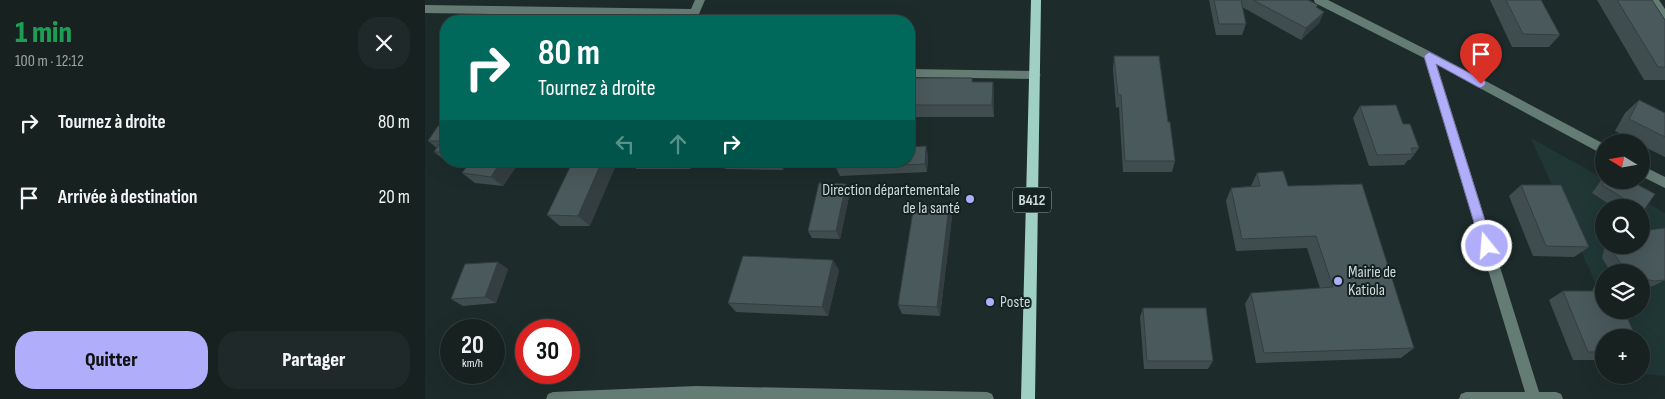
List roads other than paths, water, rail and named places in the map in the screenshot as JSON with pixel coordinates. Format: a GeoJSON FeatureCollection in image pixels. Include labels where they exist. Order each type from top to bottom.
{"type":"FeatureCollection","features":[{"type":"Feature","properties":{"kind":"main road","name":"B412"},"geometry":{"type":"LineString","coordinates":[[1028,399],[1036,0]]}},
{"type":"Feature","properties":{"kind":"street"},"geometry":{"type":"LineString","coordinates":[[694,15],[700,0]]}},
{"type":"Feature","properties":{"kind":"street"},"geometry":{"type":"LineString","coordinates":[[1319,0],[1429,56],[1595,145]]}},
{"type":"Feature","properties":{"kind":"street"},"geometry":{"type":"LineString","coordinates":[[1654,0],[1665,18]]}},
{"type":"Feature","properties":{"kind":"street"},"geometry":{"type":"LineString","coordinates":[[425,22],[429,9],[627,15]]}},
{"type":"Feature","properties":{"kind":"street"},"geometry":{"type":"LineString","coordinates":[[1429,56],[1534,398]]}},
{"type":"Feature","properties":{"kind":"street"},"geometry":{"type":"LineString","coordinates":[[915,73],[1035,76]]}},
{"type":"Feature","properties":{"kind":"street"},"geometry":{"type":"LineString","coordinates":[[1650,175],[1665,183]]}},
{"type":"Feature","properties":{"kind":"street"},"geometry":{"type":"LineString","coordinates":[[553,399],[696,396],[987,399]]}},
{"type":"Feature","properties":{"kind":"street"},"geometry":{"type":"LineString","coordinates":[[1466,399],[1556,399]]}},
{"type":"Feature","properties":{"kind":"place","name":"Direction départementale de la santé"},"geometry":{"type":"Point","coordinates":[970,199]}},
{"type":"Feature","properties":{"kind":"place","name":"Mairie de Katiola"},"geometry":{"type":"Point","coordinates":[1338,281]}},
{"type":"Feature","properties":{"kind":"place","name":"Poste"},"geometry":{"type":"Point","coordinates":[990,302]}}]}
